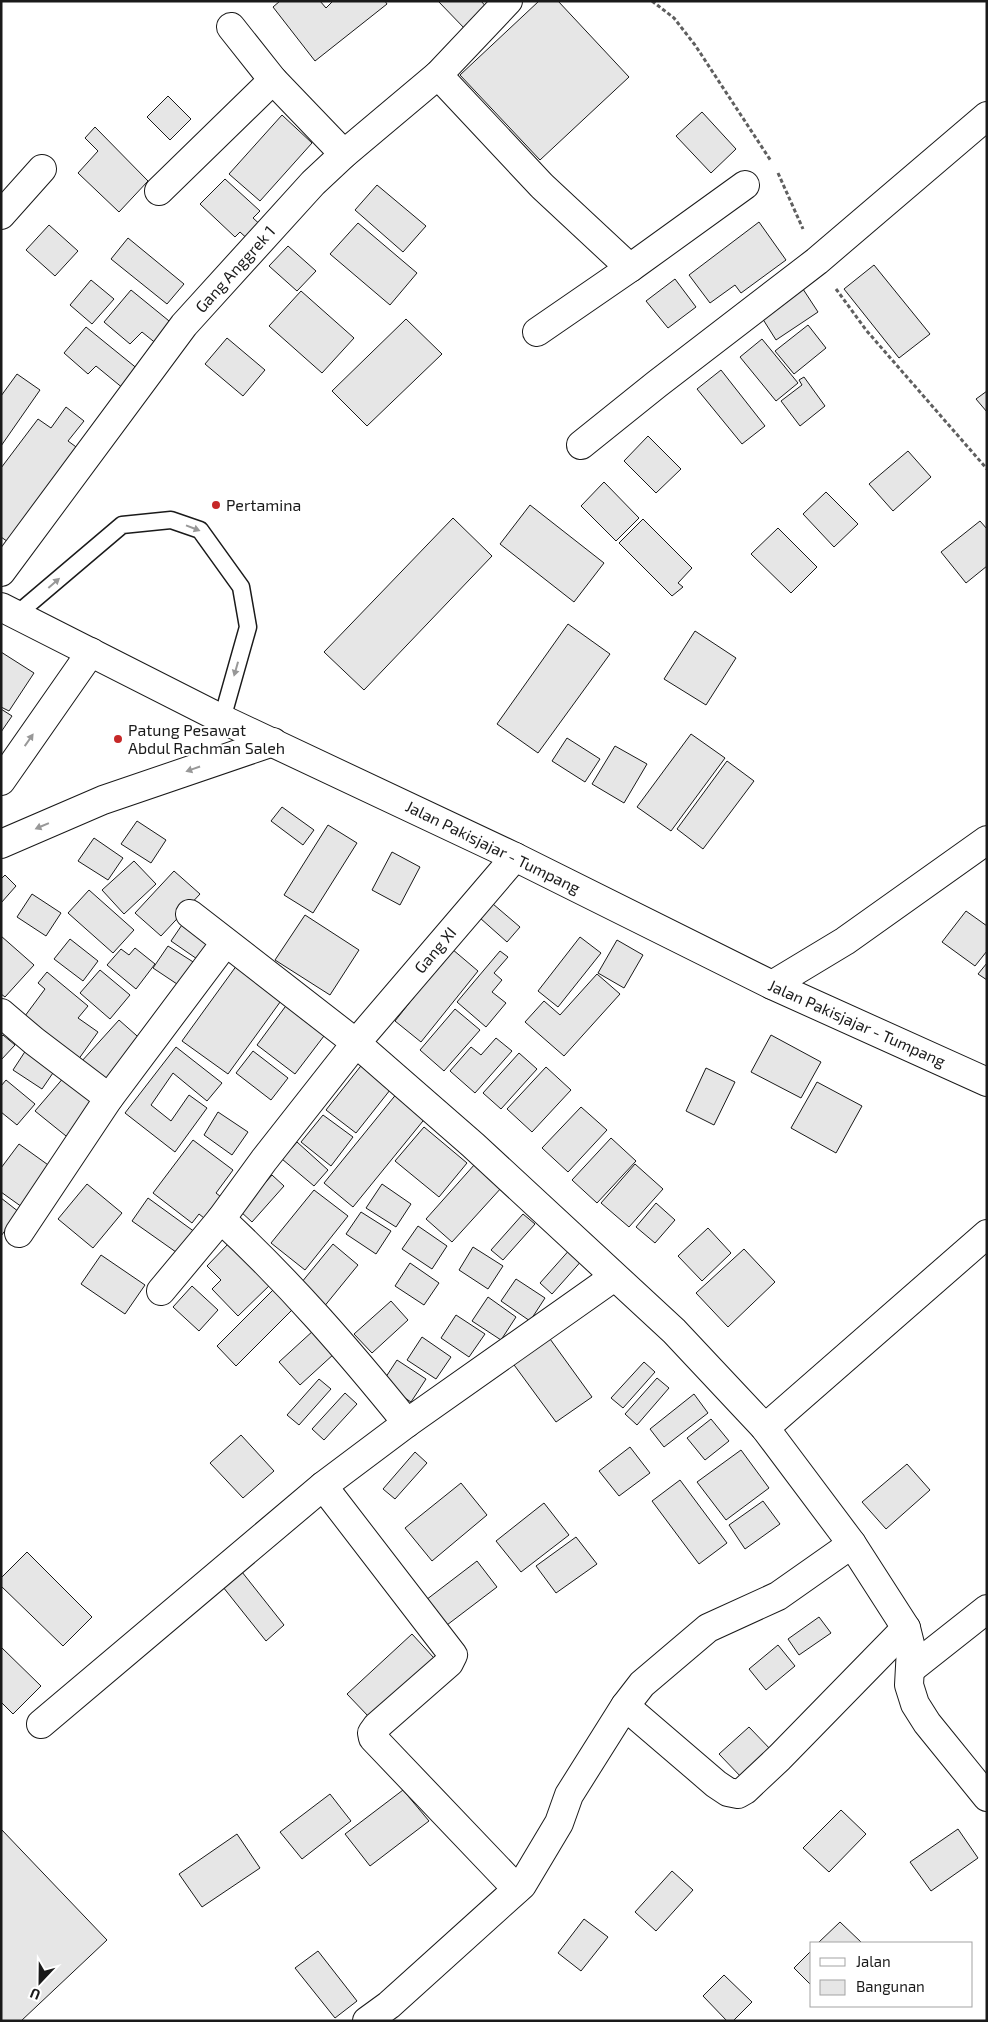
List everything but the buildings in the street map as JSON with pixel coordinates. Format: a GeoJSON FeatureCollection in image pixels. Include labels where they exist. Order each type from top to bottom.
{"type":"FeatureCollection","features":[{"type":"Feature","properties":{"kind":"street","name":"Gang Anggrek 1"},"geometry":{"type":"LineString","coordinates":[[1,572],[184,325],[313,183],[344,154],[438,75],[508,1]]}},
{"type":"Feature","properties":{"kind":"street"},"geometry":{"type":"LineString","coordinates":[[231,27],[272,80],[344,154]]}},
{"type":"Feature","properties":{"kind":"street"},"geometry":{"type":"LineString","coordinates":[[438,75],[542,186],[630,268]]}},
{"type":"Feature","properties":{"kind":"street"},"geometry":{"type":"LineString","coordinates":[[158,191],[272,80]]}},
{"type":"Feature","properties":{"kind":"street"},"geometry":{"type":"LineString","coordinates":[[581,445],[817,261],[987,116]]}},
{"type":"Feature","properties":{"kind":"street"},"geometry":{"type":"LineString","coordinates":[[1,215],[42,170]]}},
{"type":"Feature","properties":{"kind":"street"},"geometry":{"type":"LineString","coordinates":[[537,332],[745,185]]}},
{"type":"Feature","properties":{"kind":"street","name":"Jalan Pakisjajar - Tumpang"},"geometry":{"type":"LineString","coordinates":[[9,611],[222,719],[515,857],[772,985],[987,1082]]}},
{"type":"Feature","properties":{"kind":"street"},"geometry":{"type":"LineString","coordinates":[[1,780],[91,652]]}},
{"type":"Feature","properties":{"kind":"street"},"geometry":{"type":"LineString","coordinates":[[1,844],[103,800],[273,742]]}},
{"type":"Feature","properties":{"kind":"street"},"geometry":{"type":"LineString","coordinates":[[772,985],[845,941],[987,840]]}},
{"type":"Feature","properties":{"kind":"street","name":"Gang XI"},"geometry":{"type":"LineString","coordinates":[[161,1291],[221,1219],[264,1160],[356,1043],[515,857]]}},
{"type":"Feature","properties":{"kind":"street"},"geometry":{"type":"LineString","coordinates":[[190,914],[356,1043],[472,1145],[674,1331],[765,1428],[852,1544],[906,1628],[911,1648],[909,1685],[915,1704],[927,1723],[987,1797]]}},
{"type":"Feature","properties":{"kind":"street"},"geometry":{"type":"LineString","coordinates":[[19,1233],[109,1098],[225,943]]}},
{"type":"Feature","properties":{"kind":"street"},"geometry":{"type":"LineString","coordinates":[[1,1013],[34,1041],[109,1098]]}},
{"type":"Feature","properties":{"kind":"street"},"geometry":{"type":"LineString","coordinates":[[221,1219],[267,1262],[343,1344],[407,1423]]}},
{"type":"Feature","properties":{"kind":"street"},"geometry":{"type":"LineString","coordinates":[[765,1428],[987,1234]]}},
{"type":"Feature","properties":{"kind":"street"},"geometry":{"type":"LineString","coordinates":[[41,1724],[323,1486],[407,1423],[614,1277]]}},
{"type":"Feature","properties":{"kind":"street"},"geometry":{"type":"LineString","coordinates":[[323,1486],[453,1655],[449,1663],[377,1726],[372,1732],[373,1738],[517,1889]]}},
{"type":"Feature","properties":{"kind":"street"},"geometry":{"type":"LineString","coordinates":[[386,2015],[522,1885],[559,1823],[569,1795],[625,1706],[642,1684],[708,1628],[778,1596],[852,1544]]}},
{"type":"Feature","properties":{"kind":"street"},"geometry":{"type":"LineString","coordinates":[[911,1669],[987,1609]]}},
{"type":"Feature","properties":{"kind":"street"},"geometry":{"type":"LineString","coordinates":[[625,1706],[716,1784],[728,1792],[738,1794],[746,1790],[779,1758],[906,1628]]}},
{"type":"Feature","properties":{"kind":"lane"},"geometry":{"type":"LineString","coordinates":[[9,611],[122,525],[171,520],[200,530],[241,587],[248,627],[222,719]]}},
{"type":"Feature","properties":{"kind":"place","name":"Pertamina"},"geometry":{"type":"Point","coordinates":[216,505]}},
{"type":"Feature","properties":{"kind":"place","name":"Patung Pesawat Abdul Rachman Saleh"},"geometry":{"type":"Point","coordinates":[118,739]}}]}
